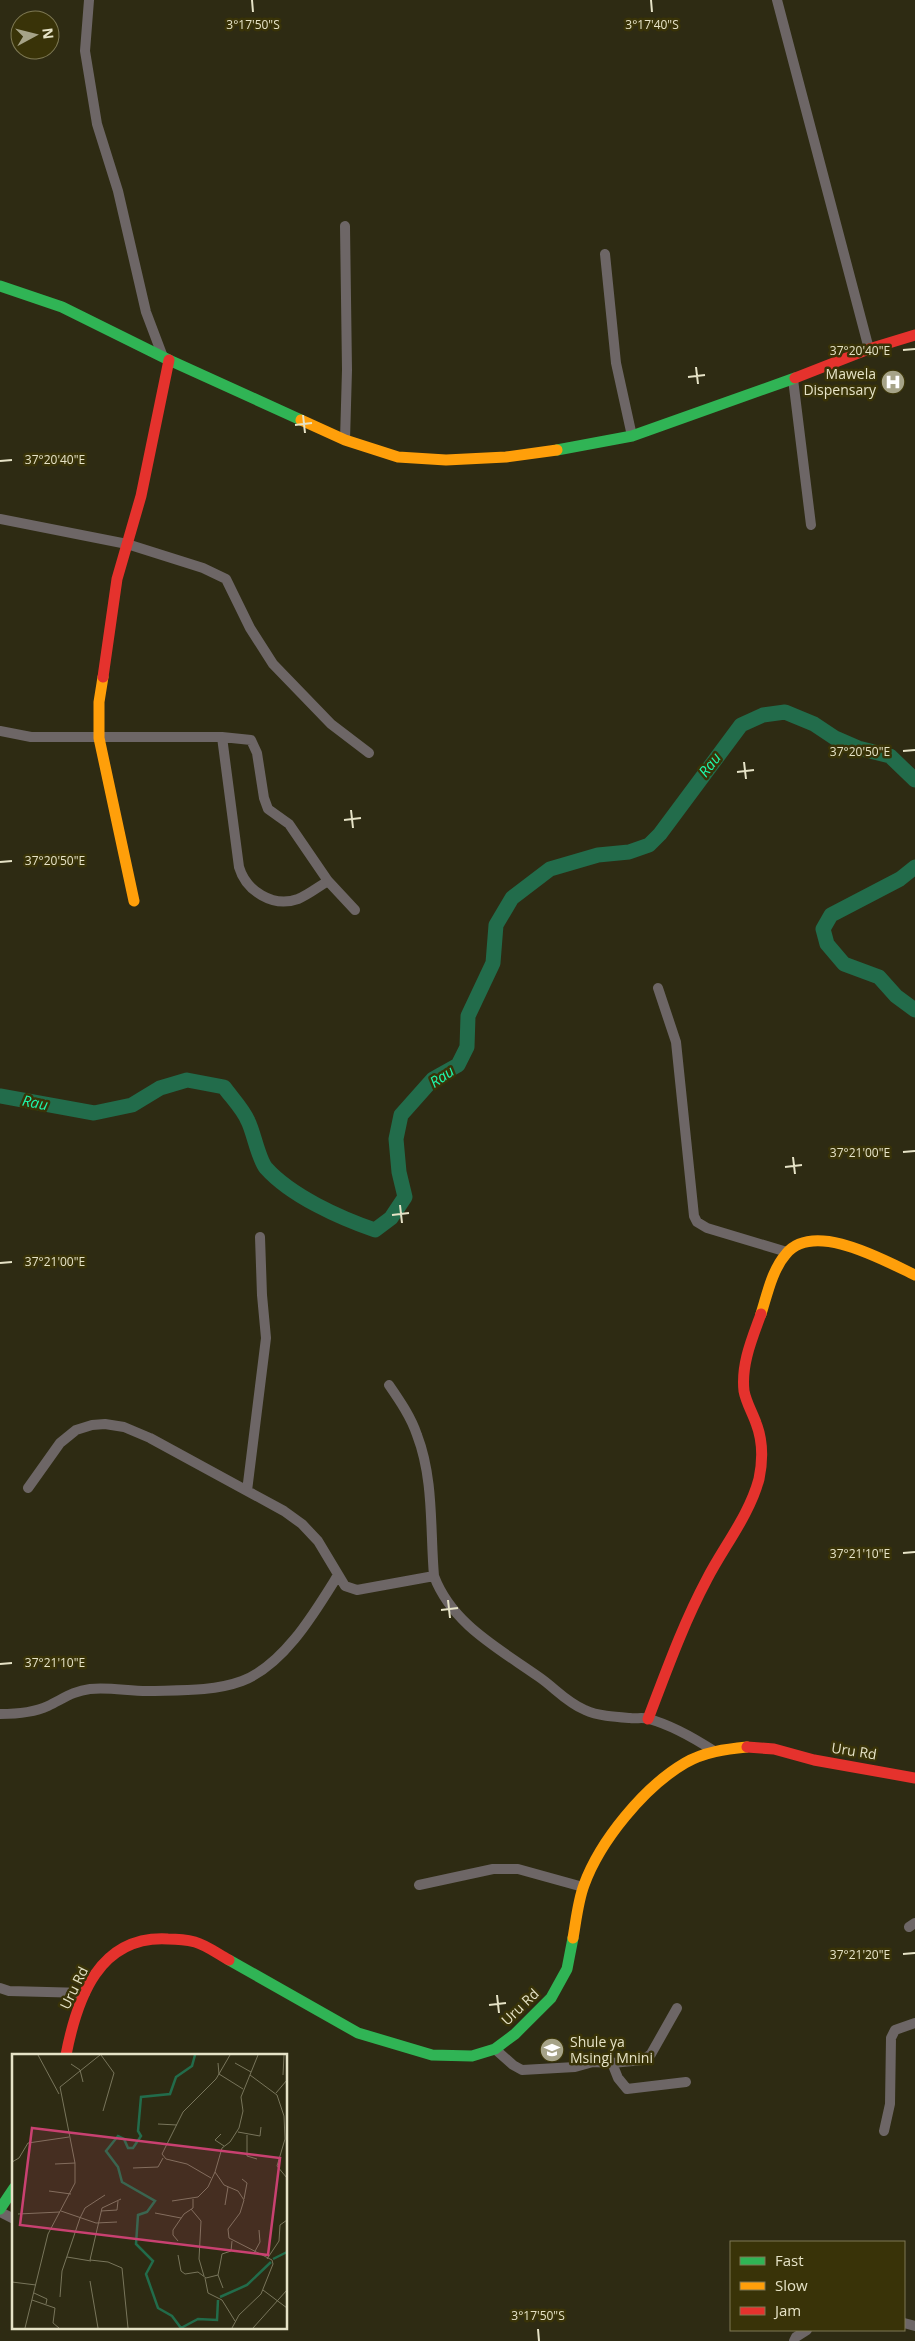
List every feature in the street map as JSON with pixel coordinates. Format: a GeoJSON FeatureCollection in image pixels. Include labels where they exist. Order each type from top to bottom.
{"type":"FeatureCollection","features":[{"type":"Feature","properties":{"kind":"street"},"geometry":{"type":"LineString","coordinates":[[89,0],[85,50],[97,124],[118,191],[146,312],[166,359],[141,496],[117,579],[99,702],[99,738],[134,901]]}},
{"type":"Feature","properties":{"kind":"street"},"geometry":{"type":"LineString","coordinates":[[777,0],[869,349]]}},
{"type":"Feature","properties":{"kind":"street"},"geometry":{"type":"LineString","coordinates":[[345,226],[348,370],[346,440]]}},
{"type":"Feature","properties":{"kind":"street"},"geometry":{"type":"LineString","coordinates":[[605,254],[616,363],[632,436]]}},
{"type":"Feature","properties":{"kind":"street"},"geometry":{"type":"LineString","coordinates":[[0,286],[62,307],[121,334],[166,359],[346,440],[398,457],[446,460],[516,455],[573,448],[632,436],[793,379],[869,349],[915,335]]}},
{"type":"Feature","properties":{"kind":"street"},"geometry":{"type":"LineString","coordinates":[[793,379],[811,525]]}},
{"type":"Feature","properties":{"kind":"street"},"geometry":{"type":"LineString","coordinates":[[0,519],[127,544],[203,568],[226,579],[250,628],[273,664],[330,724],[369,754]]}},
{"type":"Feature","properties":{"kind":"street"},"geometry":{"type":"LineString","coordinates":[[0,731],[32,737],[248,739],[252,742],[257,753],[264,798],[268,808],[289,824],[328,881],[355,910]]}},
{"type":"Feature","properties":{"kind":"street"},"geometry":{"type":"LineString","coordinates":[[222,738],[239,867],[243,879],[264,898],[283,901],[296,899],[328,881]]}},
{"type":"Feature","properties":{"kind":"street"},"geometry":{"type":"LineString","coordinates":[[658,988],[676,1042],[694,1216],[697,1222],[707,1228],[787,1252]]}},
{"type":"Feature","properties":{"kind":"street"},"geometry":{"type":"LineString","coordinates":[[247,1491],[266,1345],[260,1237]]}},
{"type":"Feature","properties":{"kind":"street"},"geometry":{"type":"LineString","coordinates":[[648,1718],[706,1581],[750,1502],[757,1485],[761,1467],[761,1448],[758,1429],[744,1392],[743,1376],[750,1346],[773,1280],[787,1252],[804,1242],[818,1240],[833,1242],[915,1275]]}},
{"type":"Feature","properties":{"kind":"street"},"geometry":{"type":"LineString","coordinates":[[390,1385],[414,1428],[424,1458],[434,1576],[440,1593],[460,1619],[541,1678],[566,1700],[594,1712],[625,1718],[648,1718],[685,1734],[714,1751]]}},
{"type":"Feature","properties":{"kind":"street"},"geometry":{"type":"LineString","coordinates":[[28,1488],[60,1443],[76,1430],[92,1425],[105,1424],[124,1427],[150,1438],[284,1511],[302,1524],[318,1541],[345,1586],[357,1590],[434,1576]]}},
{"type":"Feature","properties":{"kind":"street"},"geometry":{"type":"LineString","coordinates":[[0,1714],[31,1712],[49,1705],[67,1694],[81,1690],[100,1688],[143,1691],[215,1688],[243,1681],[262,1669],[286,1648],[312,1616],[338,1575]]}},
{"type":"Feature","properties":{"kind":"street","name":"Uru Rd"},"geometry":{"type":"LineString","coordinates":[[66,2054],[73,2025],[85,1993],[96,1974],[109,1958],[128,1945],[168,1938],[196,1942],[358,2033],[432,2055],[472,2056],[495,2049],[515,2034],[551,1998],[561,1984],[573,1946],[583,1887],[596,1857],[636,1804],[658,1783],[685,1762],[714,1751],[747,1747],[774,1750],[814,1760],[915,1778]]}},
{"type":"Feature","properties":{"kind":"street"},"geometry":{"type":"LineString","coordinates":[[419,1885],[493,1869],[518,1869],[583,1887]]}},
{"type":"Feature","properties":{"kind":"street"},"geometry":{"type":"LineString","coordinates":[[0,1988],[8,1991],[85,1993]]}},
{"type":"Feature","properties":{"kind":"street"},"geometry":{"type":"LineString","coordinates":[[495,2049],[513,2066],[522,2070],[575,2067],[593,2062],[612,2063],[647,2058],[678,2008]]}},
{"type":"Feature","properties":{"kind":"street"},"geometry":{"type":"LineString","coordinates":[[884,2131],[890,2104],[891,2038],[895,2030],[915,2023]]}},
{"type":"Feature","properties":{"kind":"street"},"geometry":{"type":"LineString","coordinates":[[612,2063],[618,2078],[627,2089],[686,2082]]}},
{"type":"Feature","properties":{"kind":"street"},"geometry":{"type":"LineString","coordinates":[[12,2191],[0,2210],[12,2218]]}},
{"type":"Feature","properties":{"kind":"street"},"geometry":{"type":"LineString","coordinates":[[794,2341],[796,2337],[805,2331]]}},
{"type":"Feature","properties":{"kind":"waterway","name":"Rau"},"geometry":{"type":"LineString","coordinates":[[0,1096],[94,1113],[132,1105],[160,1088],[187,1080],[224,1087],[246,1117],[263,1164],[276,1178],[302,1197],[317,1205],[375,1230],[391,1218],[405,1197],[399,1172],[396,1139],[401,1115],[433,1079],[458,1065],[467,1047],[468,1016],[493,963],[496,925],[512,898],[550,869],[598,855],[629,852],[649,845],[660,834],[741,725],[763,715],[785,712],[814,724],[835,738],[858,748],[890,756],[915,780]]}},
{"type":"Feature","properties":{"kind":"waterway","name":"Rau"},"geometry":{"type":"LineString","coordinates":[[915,867],[900,879],[831,915],[823,929],[827,944],[844,964],[879,977],[896,996],[915,1010]]}},
{"type":"Feature","properties":{"kind":"traffic: fast"},"geometry":{"type":"LineString","coordinates":[[0,286],[62,307],[169,360],[301,420]]}},
{"type":"Feature","properties":{"kind":"traffic: fast"},"geometry":{"type":"LineString","coordinates":[[557,450],[632,436],[795,378]]}},
{"type":"Feature","properties":{"kind":"traffic: fast"},"geometry":{"type":"LineString","coordinates":[[229,1960],[358,2033],[432,2055],[472,2056],[495,2049],[515,2034],[551,1998],[567,1969],[573,1938]]}},
{"type":"Feature","properties":{"kind":"traffic: fast"},"geometry":{"type":"LineString","coordinates":[[0,2209],[12,2191]]}},
{"type":"Feature","properties":{"kind":"traffic: slow"},"geometry":{"type":"LineString","coordinates":[[301,420],[345,440],[398,457],[446,460],[506,457],[557,450]]}},
{"type":"Feature","properties":{"kind":"traffic: slow"},"geometry":{"type":"LineString","coordinates":[[103,677],[99,702],[99,738],[134,901]]}},
{"type":"Feature","properties":{"kind":"traffic: slow"},"geometry":{"type":"LineString","coordinates":[[761,1314],[777,1267],[786,1254],[798,1245],[814,1241],[850,1246],[915,1275]]}},
{"type":"Feature","properties":{"kind":"traffic: slow"},"geometry":{"type":"LineString","coordinates":[[573,1938],[580,1898],[591,1868],[612,1833],[625,1816],[654,1786],[692,1759],[715,1752],[747,1747]]}},
{"type":"Feature","properties":{"kind":"traffic: jam"},"geometry":{"type":"LineString","coordinates":[[795,378],[869,349],[915,335]]}},
{"type":"Feature","properties":{"kind":"traffic: jam"},"geometry":{"type":"LineString","coordinates":[[103,677],[117,579],[141,496],[169,360]]}},
{"type":"Feature","properties":{"kind":"traffic: jam"},"geometry":{"type":"LineString","coordinates":[[648,1719],[690,1613],[743,1518],[755,1493],[759,1479],[762,1458],[761,1444],[756,1423],[744,1391],[744,1371],[748,1352],[761,1314]]}},
{"type":"Feature","properties":{"kind":"traffic: jam"},"geometry":{"type":"LineString","coordinates":[[747,1747],[774,1749],[814,1760],[915,1778]]}},
{"type":"Feature","properties":{"kind":"traffic: jam"},"geometry":{"type":"LineString","coordinates":[[66,2054],[77,2012],[85,1992],[95,1974],[108,1959],[124,1947],[144,1940],[192,1941],[208,1947],[229,1960]]}},
{"type":"Feature","properties":{"kind":"place","name":"Mawela Dispensary"},"geometry":{"type":"Point","coordinates":[893,382]}},
{"type":"Feature","properties":{"kind":"place","name":"Shule ya Msingi Mnini"},"geometry":{"type":"Point","coordinates":[552,2050]}}]}
